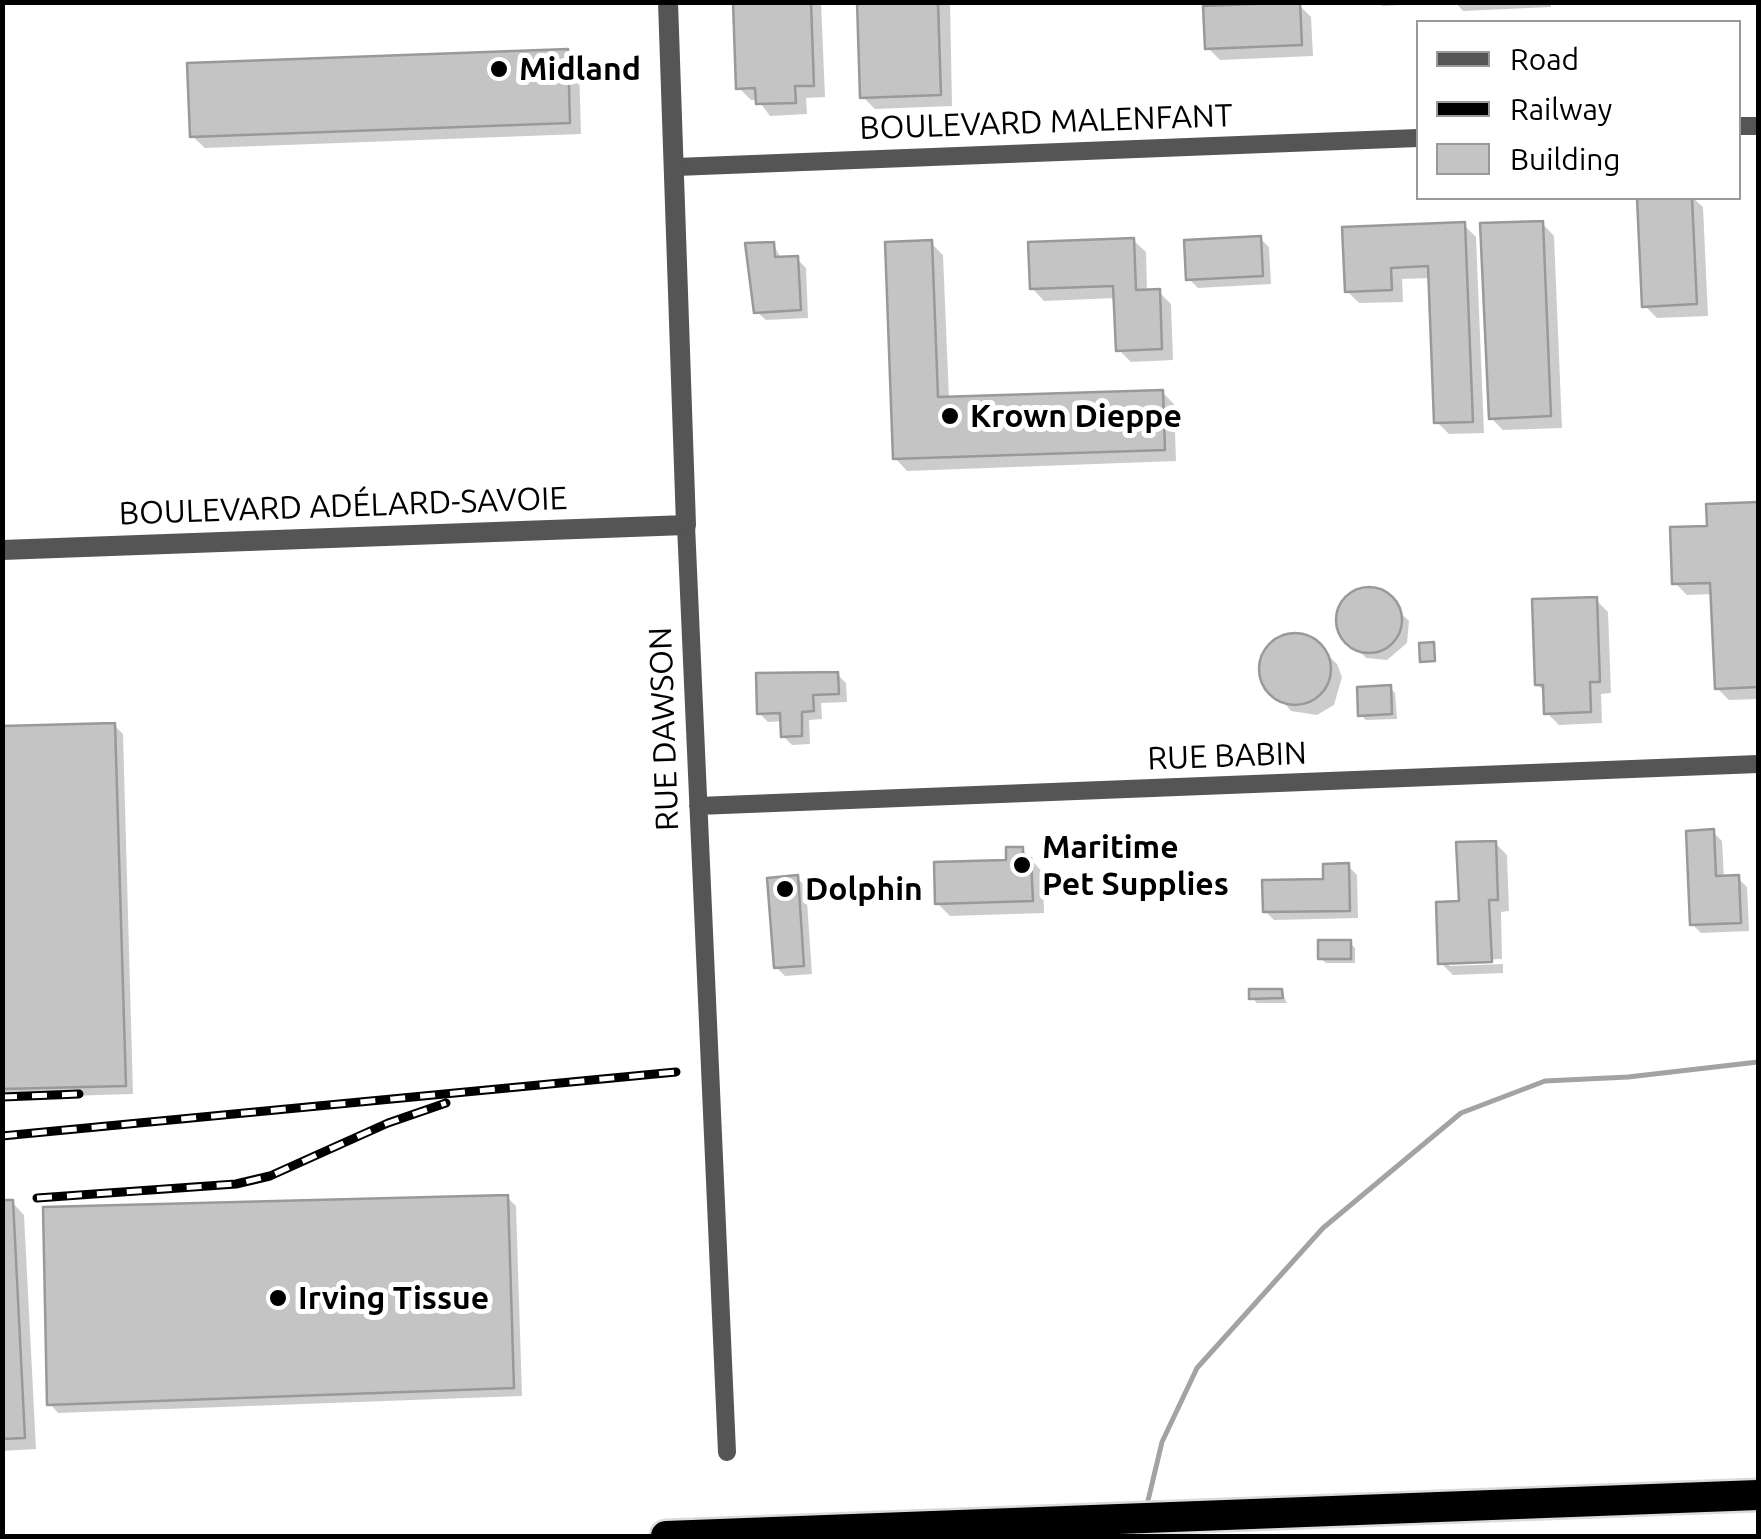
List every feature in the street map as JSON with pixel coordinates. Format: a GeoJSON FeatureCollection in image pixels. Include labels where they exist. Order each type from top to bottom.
{"type":"FeatureCollection","features":[{"type":"Feature","properties":{"kind":"highway"},"geometry":{"type":"LineString","coordinates":[[666,1536],[1758,1496]]}},
{"type":"Feature","properties":{"kind":"street","name":"RUE DAWSON"},"geometry":{"type":"LineString","coordinates":[[668,2],[686,524],[727,1452]]}},
{"type":"Feature","properties":{"kind":"street","name":"BOULEVARD MALENFANT"},"geometry":{"type":"LineString","coordinates":[[676,167],[1416,138]]}},
{"type":"Feature","properties":{"kind":"street","name":"BOULEVARD ADÉLARD-SAVOIE"},"geometry":{"type":"LineString","coordinates":[[2,550],[686,524]]}},
{"type":"Feature","properties":{"kind":"street","name":"RUE BABIN"},"geometry":{"type":"LineString","coordinates":[[698,806],[1758,764]]}},
{"type":"Feature","properties":{"kind":"building"},"geometry":{"type":"Polygon","coordinates":[[[733,2],[811,2],[814,86],[795,86],[796,103],[756,104],[755,88],[736,89],[733,2]]]}},
{"type":"Feature","properties":{"kind":"building"},"geometry":{"type":"Polygon","coordinates":[[[857,2],[938,2],[941,95],[860,98],[857,2]]]}},
{"type":"Feature","properties":{"kind":"building"},"geometry":{"type":"Polygon","coordinates":[[[1300,2],[1302,45],[1205,49],[1203,6],[1300,2]]]}},
{"type":"Feature","properties":{"kind":"building"},"geometry":{"type":"Polygon","coordinates":[[[568,49],[570,123],[190,137],[187,63],[568,49]]]}},
{"type":"Feature","properties":{"kind":"building"},"geometry":{"type":"Polygon","coordinates":[[[1637,200],[1692,200],[1697,304],[1642,307],[1637,200]]]}},
{"type":"Feature","properties":{"kind":"building"},"geometry":{"type":"Polygon","coordinates":[[[1543,221],[1551,416],[1489,419],[1480,223],[1543,221]]]}},
{"type":"Feature","properties":{"kind":"building"},"geometry":{"type":"Polygon","coordinates":[[[1465,222],[1473,422],[1434,423],[1428,266],[1391,268],[1392,290],[1345,292],[1342,227],[1465,222]]]}},
{"type":"Feature","properties":{"kind":"building"},"geometry":{"type":"Polygon","coordinates":[[[1261,236],[1263,276],[1186,280],[1184,240],[1261,236]]]}},
{"type":"Feature","properties":{"kind":"building"},"geometry":{"type":"Polygon","coordinates":[[[1134,238],[1136,290],[1160,289],[1162,349],[1116,351],[1113,286],[1030,289],[1028,242],[1134,238]]]}},
{"type":"Feature","properties":{"kind":"building"},"geometry":{"type":"Polygon","coordinates":[[[932,240],[938,397],[1163,390],[1165,450],[893,459],[885,242],[932,240]]]}},
{"type":"Feature","properties":{"kind":"building"},"geometry":{"type":"Polygon","coordinates":[[[774,242],[775,257],[798,256],[801,310],[754,313],[745,243],[774,242]]]}},
{"type":"Feature","properties":{"kind":"building"},"geometry":{"type":"Polygon","coordinates":[[[1758,502],[1758,687],[1715,689],[1710,583],[1672,584],[1670,527],[1707,526],[1706,504],[1758,502]]]}},
{"type":"Feature","properties":{"kind":"building"},"geometry":{"type":"Polygon","coordinates":[[[1369,587],[1392,597],[1402,620],[1392,643],[1369,653],[1346,643],[1336,620],[1346,597],[1369,587]]]}},
{"type":"Feature","properties":{"kind":"building"},"geometry":{"type":"Polygon","coordinates":[[[1597,597],[1600,682],[1590,682],[1591,712],[1544,714],[1543,685],[1535,685],[1532,599],[1597,597]]]}},
{"type":"Feature","properties":{"kind":"building"},"geometry":{"type":"Polygon","coordinates":[[[1295,633],[1320,644],[1331,669],[1320,694],[1295,705],[1270,694],[1259,669],[1270,644],[1295,633]]]}},
{"type":"Feature","properties":{"kind":"building"},"geometry":{"type":"Polygon","coordinates":[[[1434,642],[1435,661],[1420,662],[1419,643],[1434,642]]]}},
{"type":"Feature","properties":{"kind":"building"},"geometry":{"type":"Polygon","coordinates":[[[838,672],[839,694],[813,695],[814,711],[802,712],[802,736],[781,737],[780,713],[757,714],[756,673],[838,672]]]}},
{"type":"Feature","properties":{"kind":"building"},"geometry":{"type":"Polygon","coordinates":[[[1391,685],[1392,714],[1358,716],[1357,687],[1391,685]]]}},
{"type":"Feature","properties":{"kind":"building"},"geometry":{"type":"Polygon","coordinates":[[[115,723],[126,1086],[2,1089],[2,726],[115,723]]]}},
{"type":"Feature","properties":{"kind":"building"},"geometry":{"type":"Polygon","coordinates":[[[1714,829],[1716,876],[1739,875],[1741,923],[1690,925],[1686,831],[1714,829]]]}},
{"type":"Feature","properties":{"kind":"building"},"geometry":{"type":"Polygon","coordinates":[[[1496,841],[1498,900],[1489,900],[1492,962],[1438,964],[1436,902],[1459,901],[1456,842],[1496,841]]]}},
{"type":"Feature","properties":{"kind":"building"},"geometry":{"type":"Polygon","coordinates":[[[1006,847],[1023,847],[1023,859],[1031,858],[1033,901],[935,904],[934,862],[1006,860],[1006,847]]]}},
{"type":"Feature","properties":{"kind":"building"},"geometry":{"type":"Polygon","coordinates":[[[1349,863],[1350,911],[1263,912],[1262,880],[1323,879],[1323,864],[1349,863]]]}},
{"type":"Feature","properties":{"kind":"building"},"geometry":{"type":"Polygon","coordinates":[[[798,875],[804,966],[774,968],[767,878],[798,875]]]}},
{"type":"Feature","properties":{"kind":"building"},"geometry":{"type":"Polygon","coordinates":[[[1318,940],[1351,940],[1351,959],[1318,959],[1318,940]]]}},
{"type":"Feature","properties":{"kind":"building"},"geometry":{"type":"Polygon","coordinates":[[[1249,989],[1282,989],[1283,998],[1249,999],[1249,989]]]}},
{"type":"Feature","properties":{"kind":"building","name":"Irving Tissue"},"geometry":{"type":"Polygon","coordinates":[[[508,1195],[514,1388],[47,1405],[43,1207],[508,1195]]]}},
{"type":"Feature","properties":{"kind":"building"},"geometry":{"type":"Polygon","coordinates":[[[2,1200],[13,1200],[25,1438],[2,1439],[2,1200]]]}},
{"type":"Feature","properties":{"kind":"waterway"},"geometry":{"type":"LineString","coordinates":[[1146,1509],[1162,1442],[1197,1368],[1323,1228],[1461,1113],[1545,1081],[1628,1077],[1758,1062]]}},
{"type":"Feature","properties":{"kind":"railway"},"geometry":{"type":"LineString","coordinates":[[2,1136],[676,1072]]}},
{"type":"Feature","properties":{"kind":"railway"},"geometry":{"type":"LineString","coordinates":[[2,1097],[79,1094]]}},
{"type":"Feature","properties":{"kind":"railway"},"geometry":{"type":"LineString","coordinates":[[37,1198],[236,1184],[270,1176],[388,1123],[446,1103]]}},
{"type":"Feature","properties":{"kind":"place","name":"Midland"},"geometry":{"type":"Point","coordinates":[499,69]}},
{"type":"Feature","properties":{"kind":"place","name":"Krown Dieppe"},"geometry":{"type":"Point","coordinates":[950,416]}},
{"type":"Feature","properties":{"kind":"place","name":"Maritime Pet Supplies"},"geometry":{"type":"Point","coordinates":[1022,865]}},
{"type":"Feature","properties":{"kind":"place","name":"Dolphin"},"geometry":{"type":"Point","coordinates":[785,889]}},
{"type":"Feature","properties":{"kind":"place","name":"Irving Tissue"},"geometry":{"type":"Point","coordinates":[278,1298]}}]}
